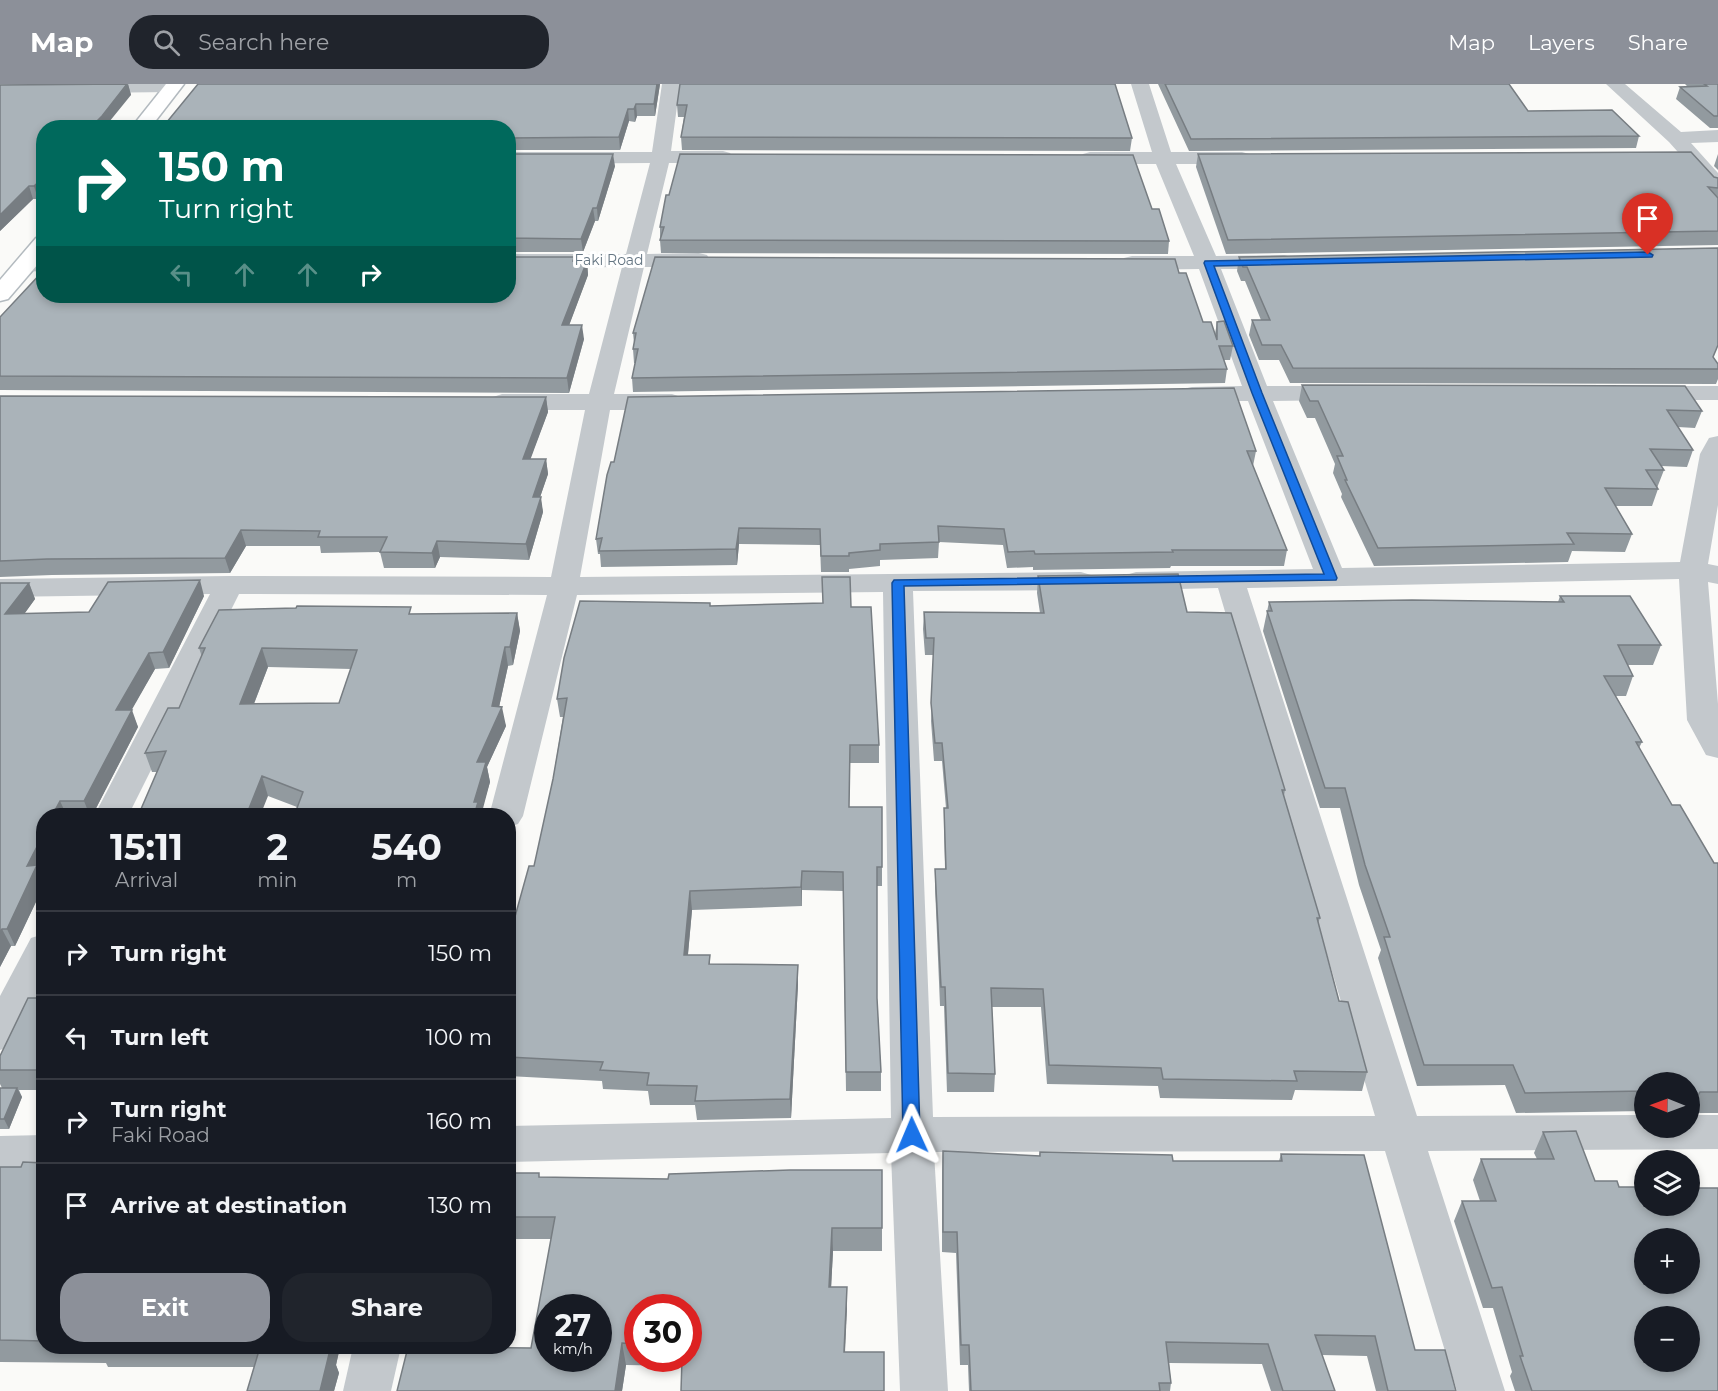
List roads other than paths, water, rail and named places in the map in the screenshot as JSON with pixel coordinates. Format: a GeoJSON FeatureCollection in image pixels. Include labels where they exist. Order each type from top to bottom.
{"type":"FeatureCollection","features":[{"type":"Feature","properties":{"kind":"street"},"geometry":{"type":"LineString","coordinates":[[508,808],[564,586],[599,403],[661,157],[671,84]]}},
{"type":"Feature","properties":{"kind":"street"},"geometry":{"type":"LineString","coordinates":[[1140,84],[1164,159],[1208,263],[1331,578]]}},
{"type":"Feature","properties":{"kind":"street"},"geometry":{"type":"LineString","coordinates":[[1615,84],[1677,138],[1718,185]]}},
{"type":"Feature","properties":{"kind":"street"},"geometry":{"type":"LineString","coordinates":[[0,89],[174,86]]}},
{"type":"Feature","properties":{"kind":"street"},"geometry":{"type":"LineString","coordinates":[[146,120],[174,86]]}},
{"type":"Feature","properties":{"kind":"street"},"geometry":{"type":"LineString","coordinates":[[1677,138],[1718,136]]}},
{"type":"Feature","properties":{"kind":"street"},"geometry":{"type":"LineString","coordinates":[[1667,156],[1691,156]]}},
{"type":"Feature","properties":{"kind":"street"},"geometry":{"type":"LineString","coordinates":[[516,158],[745,157]]}},
{"type":"Feature","properties":{"kind":"street"},"geometry":{"type":"LineString","coordinates":[[1068,158],[1260,158]]}},
{"type":"Feature","properties":{"kind":"street","name":"Faki Road"},"geometry":{"type":"LineString","coordinates":[[516,261],[719,260]]}},
{"type":"Feature","properties":{"kind":"street"},"geometry":{"type":"LineString","coordinates":[[1113,262],[1303,261]]}},
{"type":"Feature","properties":{"kind":"street"},"geometry":{"type":"LineString","coordinates":[[0,294],[34,265]]}},
{"type":"Feature","properties":{"kind":"street"},"geometry":{"type":"LineString","coordinates":[[1173,394],[1363,393]]}},
{"type":"Feature","properties":{"kind":"street"},"geometry":{"type":"LineString","coordinates":[[1623,393],[1718,393]]}},
{"type":"Feature","properties":{"kind":"street"},"geometry":{"type":"LineString","coordinates":[[479,402],[695,401]]}},
{"type":"Feature","properties":{"kind":"street"},"geometry":{"type":"LineString","coordinates":[[1718,444],[1713,454],[1706,572],[1703,720],[1718,747]]}},
{"type":"Feature","properties":{"kind":"street"},"geometry":{"type":"LineString","coordinates":[[0,588],[1230,580],[1706,572]]}},
{"type":"Feature","properties":{"kind":"street"},"geometry":{"type":"LineString","coordinates":[[1230,580],[1481,1391]]}},
{"type":"Feature","properties":{"kind":"street"},"geometry":{"type":"LineString","coordinates":[[898,583],[912,1135],[924,1391]]}},
{"type":"Feature","properties":{"kind":"street"},"geometry":{"type":"LineString","coordinates":[[115,808],[229,585]]}},
{"type":"Feature","properties":{"kind":"street"},"geometry":{"type":"LineString","coordinates":[[0,1034],[36,964]]}},
{"type":"Feature","properties":{"kind":"street"},"geometry":{"type":"LineString","coordinates":[[516,1144],[912,1135],[1718,1132]]}},
{"type":"Feature","properties":{"kind":"street"},"geometry":{"type":"LineString","coordinates":[[0,1154],[36,1153]]}},
{"type":"Feature","properties":{"kind":"street"},"geometry":{"type":"LineString","coordinates":[[367,1391],[375,1354]]}}]}
